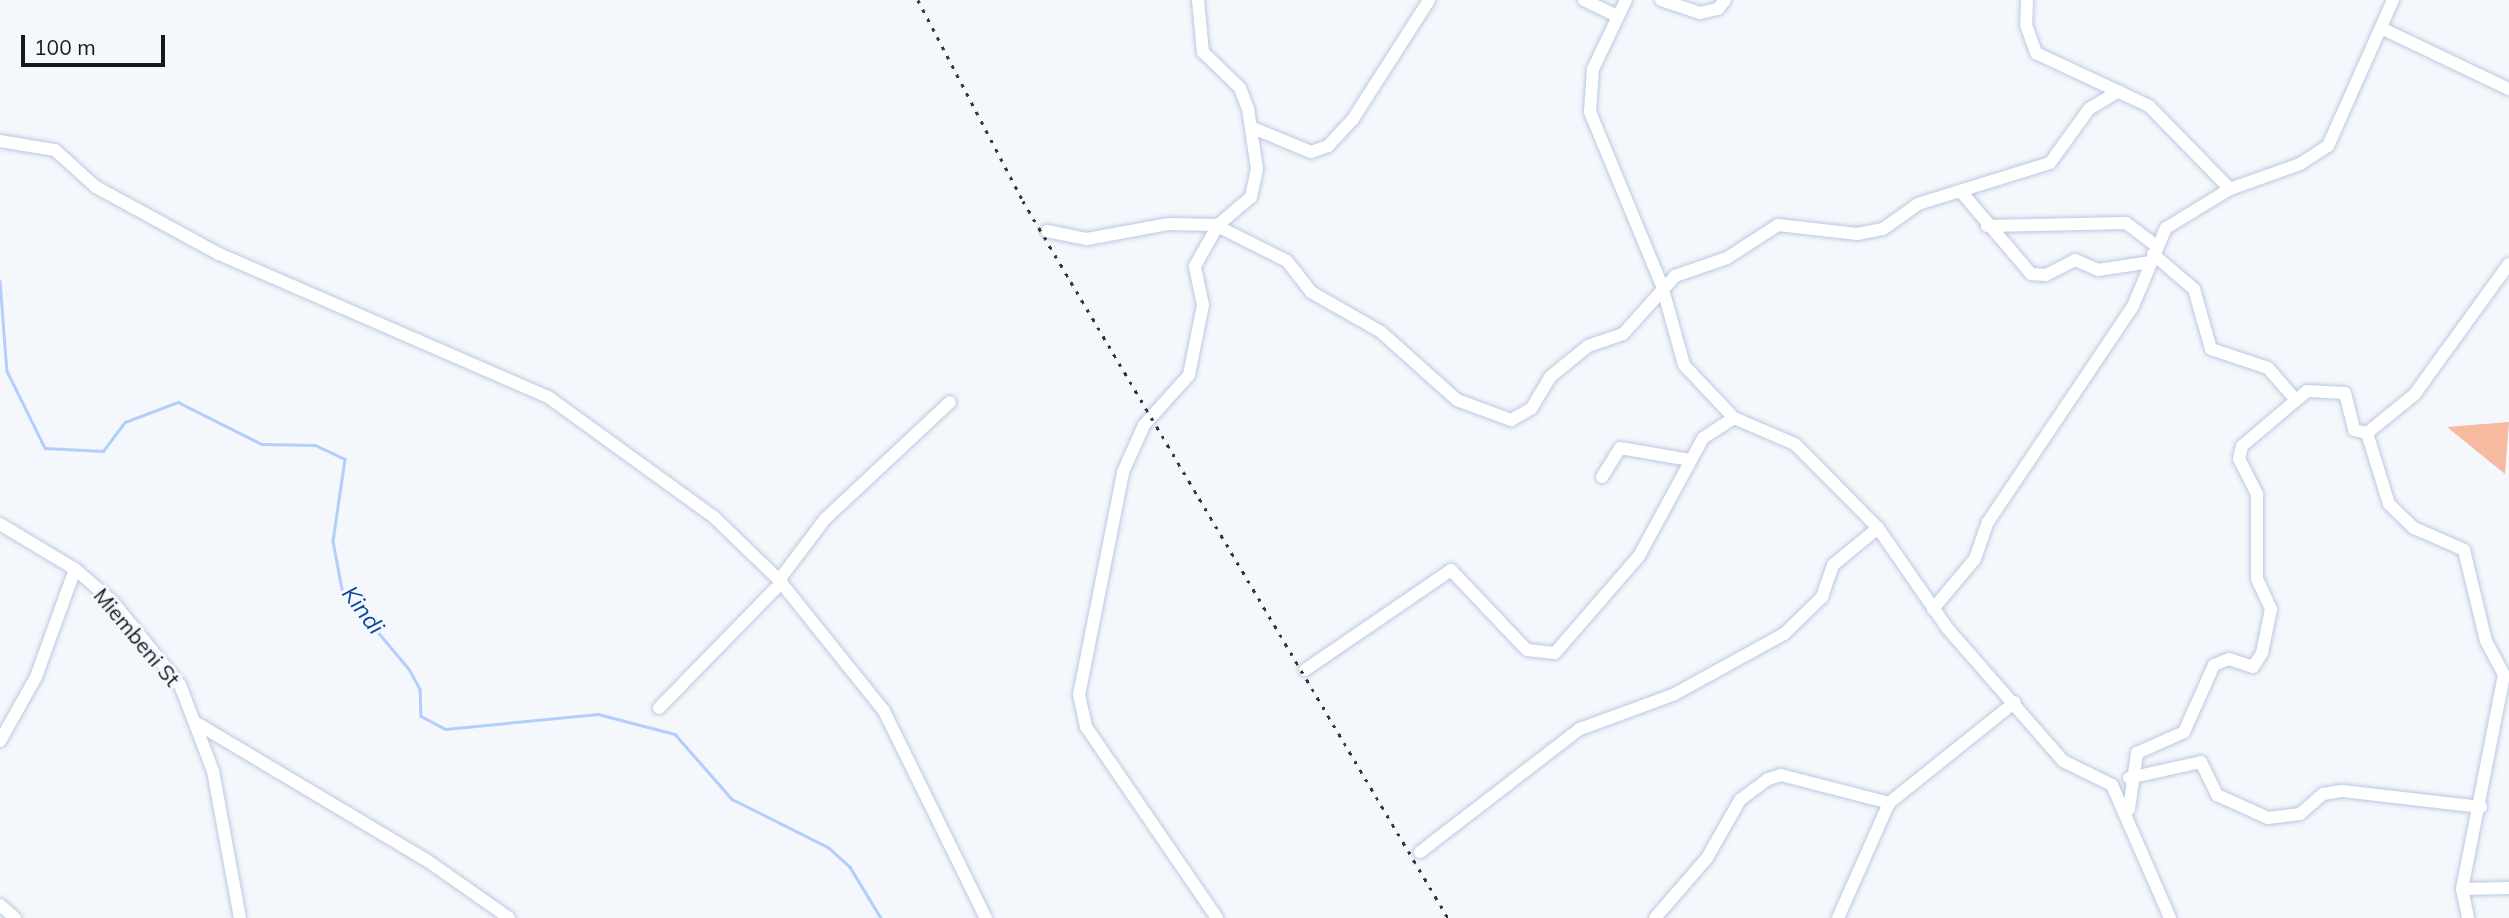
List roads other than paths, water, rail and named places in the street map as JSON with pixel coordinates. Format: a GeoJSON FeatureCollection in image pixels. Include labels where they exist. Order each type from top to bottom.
{"type":"FeatureCollection","features":[{"type":"Feature","properties":{"kind":"street"},"geometry":{"type":"LineString","coordinates":[[1198,0],[1203,52],[1240,88],[1253,128],[1257,169],[1251,197],[1217,225],[1195,267],[1203,305],[1189,375],[1144,425],[1123,472],[1080,695],[1086,727],[1217,918]]}},
{"type":"Feature","properties":{"kind":"street"},"geometry":{"type":"LineString","coordinates":[[1253,128],[1311,152],[1328,146],[1353,119],[1429,0]]}},
{"type":"Feature","properties":{"kind":"street"},"geometry":{"type":"LineString","coordinates":[[1584,0],[1617,16]]}},
{"type":"Feature","properties":{"kind":"street"},"geometry":{"type":"LineString","coordinates":[[1626,0],[1593,69],[1590,112],[1662,286],[1684,365],[1734,418],[1795,444],[1878,528],[1933,609],[2063,761],[2112,785],[2129,816],[2170,918]]}},
{"type":"Feature","properties":{"kind":"street"},"geometry":{"type":"LineString","coordinates":[[1661,0],[1700,13],[1718,9],[1725,0]]}},
{"type":"Feature","properties":{"kind":"street"},"geometry":{"type":"LineString","coordinates":[[2027,0],[2026,25],[2036,53],[2119,91],[2168,121],[2230,188]]}},
{"type":"Feature","properties":{"kind":"street"},"geometry":{"type":"LineString","coordinates":[[1933,609],[1970,567],[1988,522],[2122,326],[2153,254],[2173,221],[2230,188],[2300,164],[2328,146],[2383,29],[2392,0]]}},
{"type":"Feature","properties":{"kind":"street"},"geometry":{"type":"LineString","coordinates":[[2383,29],[2509,89]]}},
{"type":"Feature","properties":{"kind":"street"},"geometry":{"type":"LineString","coordinates":[[1047,231],[1087,239],[1168,224],[1217,225],[1287,261],[1311,292],[1381,332],[1457,400],[1511,420],[1531,410],[1550,377],[1588,346],[1623,334],[1662,286],[1727,258],[1778,225],[1857,234],[1884,229],[1932,198],[1963,194],[2059,158],[2089,109],[2119,91]]}},
{"type":"Feature","properties":{"kind":"street"},"geometry":{"type":"LineString","coordinates":[[0,142],[55,150],[96,187],[219,254],[548,397],[714,517],[781,581],[884,711],[986,918]]}},
{"type":"Feature","properties":{"kind":"street"},"geometry":{"type":"LineString","coordinates":[[1963,194],[1987,226],[2038,276],[2076,260],[2098,270],[2153,254]]}},
{"type":"Feature","properties":{"kind":"street"},"geometry":{"type":"LineString","coordinates":[[1987,226],[2126,223],[2153,254],[2194,289],[2211,349],[2268,369],[2293,397]]}},
{"type":"Feature","properties":{"kind":"street"},"geometry":{"type":"LineString","coordinates":[[2367,433],[2414,395],[2509,264]]}},
{"type":"Feature","properties":{"kind":"street"},"geometry":{"type":"LineString","coordinates":[[2129,816],[2129,778],[2143,748],[2184,733],[2214,665],[2229,659],[2253,667],[2262,653],[2271,617],[2255,564],[2258,494],[2239,452],[2293,397],[2307,391],[2345,393],[2354,430],[2367,433]]}},
{"type":"Feature","properties":{"kind":"street"},"geometry":{"type":"LineString","coordinates":[[659,708],[781,581],[825,519],[950,402]]}},
{"type":"Feature","properties":{"kind":"street"},"geometry":{"type":"LineString","coordinates":[[1305,670],[1451,570],[1527,650],[1555,653],[1639,556],[1664,503],[1685,480],[1690,460],[1708,433],[1734,418]]}},
{"type":"Feature","properties":{"kind":"street"},"geometry":{"type":"LineString","coordinates":[[2367,433],[2389,504],[2401,518],[2464,550],[2486,640],[2499,658],[2503,693],[2462,890],[2468,918]]}},
{"type":"Feature","properties":{"kind":"street"},"geometry":{"type":"LineString","coordinates":[[1602,477],[1620,448],[1690,460]]}},
{"type":"Feature","properties":{"kind":"street","name":"Miembeni St"},"geometry":{"type":"LineString","coordinates":[[0,524],[75,569],[146,642],[180,685],[198,724],[240,918]]}},
{"type":"Feature","properties":{"kind":"street"},"geometry":{"type":"LineString","coordinates":[[1420,852],[1580,729],[1674,695],[1784,634],[1822,597],[1833,565],[1878,528]]}},
{"type":"Feature","properties":{"kind":"street"},"geometry":{"type":"LineString","coordinates":[[0,741],[36,677],[75,569]]}},
{"type":"Feature","properties":{"kind":"street"},"geometry":{"type":"LineString","coordinates":[[1838,918],[1889,803],[2014,702]]}},
{"type":"Feature","properties":{"kind":"street"},"geometry":{"type":"LineString","coordinates":[[198,724],[428,861],[509,918]]}},
{"type":"Feature","properties":{"kind":"street"},"geometry":{"type":"LineString","coordinates":[[2129,778],[2201,762],[2217,795],[2268,818],[2300,814],[2323,794],[2342,791],[2481,807]]}},
{"type":"Feature","properties":{"kind":"street"},"geometry":{"type":"LineString","coordinates":[[1655,918],[1707,858],[1740,800],[1774,775],[1889,803]]}},
{"type":"Feature","properties":{"kind":"street"},"geometry":{"type":"LineString","coordinates":[[2462,890],[2509,888]]}},
{"type":"Feature","properties":{"kind":"street"},"geometry":{"type":"LineString","coordinates":[[0,905],[15,918]]}},
{"type":"Feature","properties":{"kind":"waterway","name":"Kindi"},"geometry":{"type":"LineString","coordinates":[[0,281],[7,371],[45,448],[103,451],[125,422],[178,402],[262,444],[315,445],[345,459],[333,541],[342,589],[409,669],[420,689],[421,716],[445,729],[598,714],[675,734],[732,799],[828,847],[850,867],[881,918]]}},
{"type":"Feature","properties":{"kind":"railway"},"geometry":{"type":"LineString","coordinates":[[918,0],[1023,201],[1448,918]]}}]}
